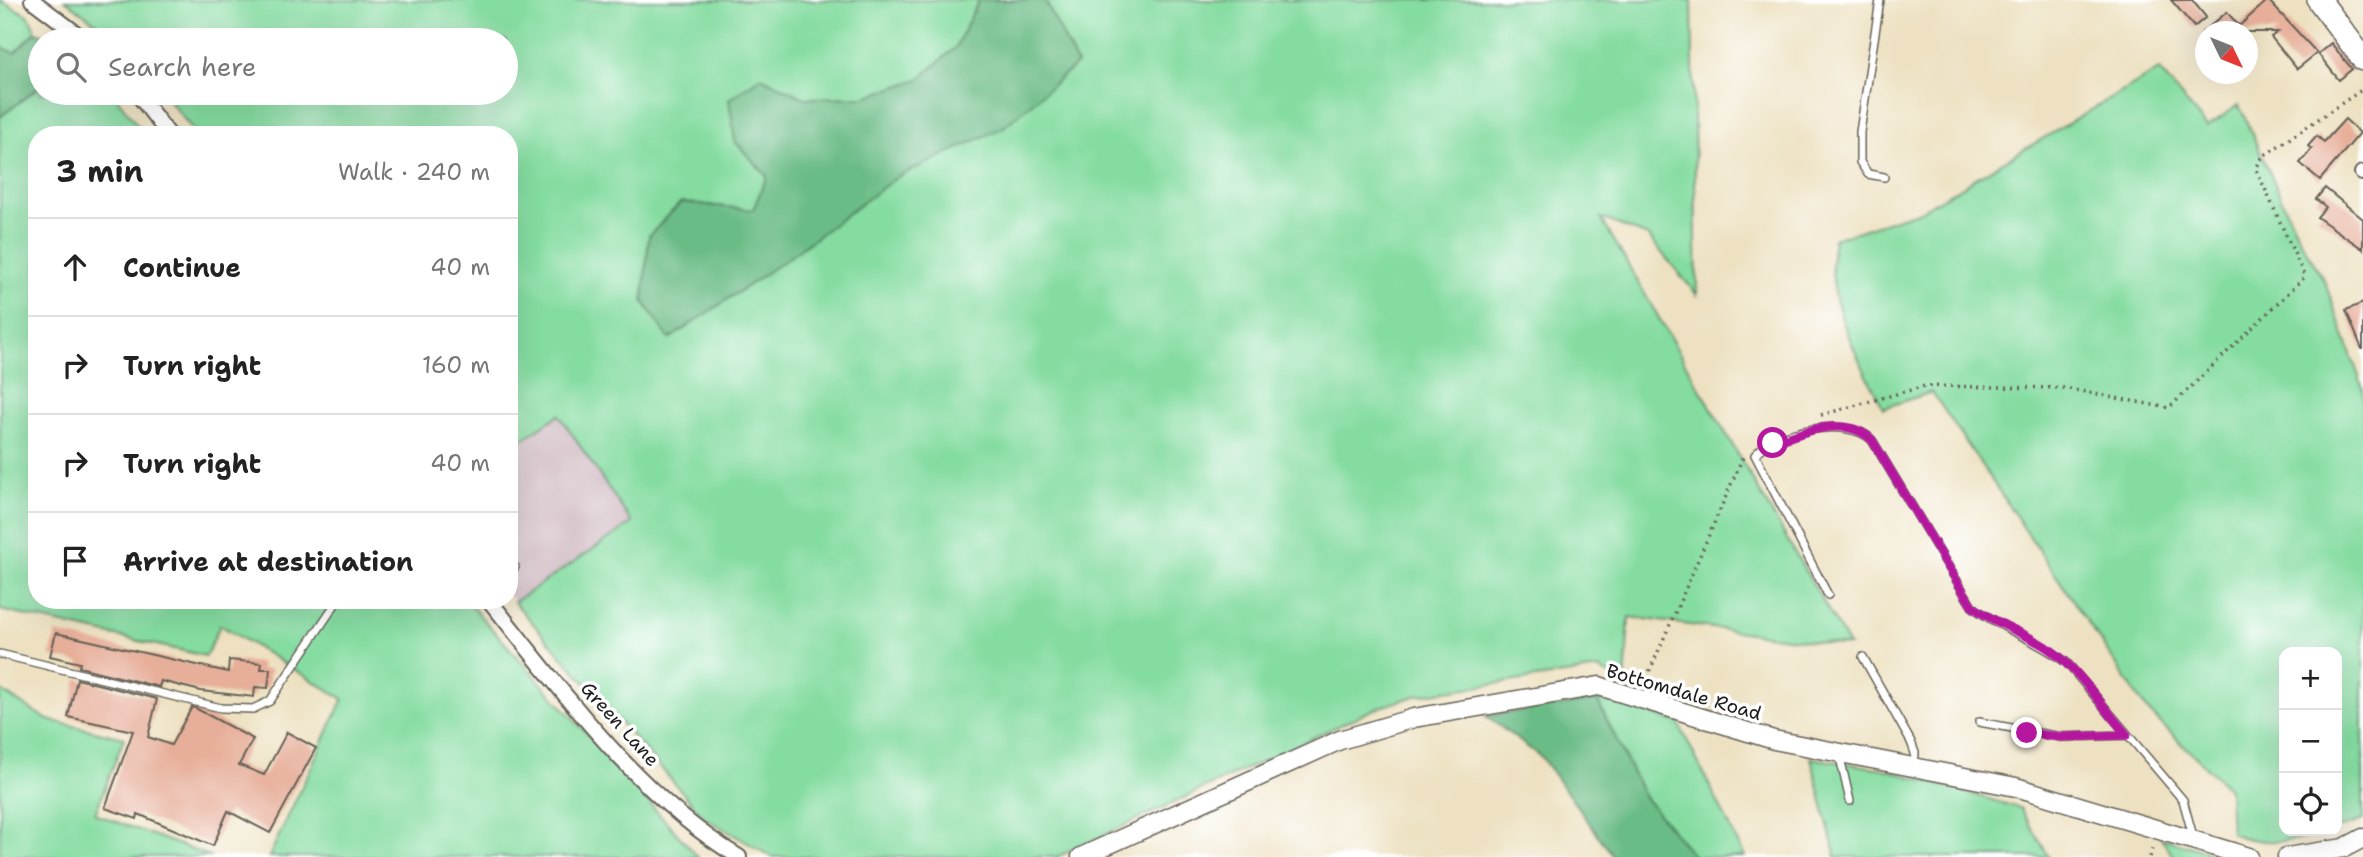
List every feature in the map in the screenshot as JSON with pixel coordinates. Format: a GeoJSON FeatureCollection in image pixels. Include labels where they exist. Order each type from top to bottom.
{"type":"FeatureCollection","features":[{"type":"Feature","properties":{"kind":"main road"},"geometry":{"type":"LineString","coordinates":[[2319,0],[2357,46]]}},
{"type":"Feature","properties":{"kind":"street"},"geometry":{"type":"LineString","coordinates":[[32,0],[69,28]]}},
{"type":"Feature","properties":{"kind":"street"},"geometry":{"type":"LineString","coordinates":[[146,105],[162,126]]}},
{"type":"Feature","properties":{"kind":"street","name":"Green Lane"},"geometry":{"type":"LineString","coordinates":[[496,609],[582,714],[645,781],[708,839],[738,857]]}},
{"type":"Feature","properties":{"kind":"street","name":"Bottomdale Road"},"geometry":{"type":"LineString","coordinates":[[1081,857],[1340,740],[1378,727],[1414,718],[1599,687],[1774,740],[2016,787],[2249,857]]}},
{"type":"Feature","properties":{"kind":"street"},"geometry":{"type":"LineString","coordinates":[[2287,857],[2344,848],[2363,838]]}},
{"type":"Feature","properties":{"kind":"lane"},"geometry":{"type":"LineString","coordinates":[[1880,0],[1860,132],[1860,162],[1868,174],[1884,177]]}},
{"type":"Feature","properties":{"kind":"lane"},"geometry":{"type":"LineString","coordinates":[[1828,595],[1755,455],[1773,443],[1810,429],[1849,427],[1863,431],[1872,440],[1972,606],[1987,618],[2050,649],[2067,663],[2183,800],[2194,841]]}},
{"type":"Feature","properties":{"kind":"lane"},"geometry":{"type":"LineString","coordinates":[[0,654],[221,708],[253,709],[270,701],[332,609]]}},
{"type":"Feature","properties":{"kind":"lane"},"geometry":{"type":"LineString","coordinates":[[1863,657],[1911,742],[1915,753],[1914,767]]}},
{"type":"Feature","properties":{"kind":"lane"},"geometry":{"type":"LineString","coordinates":[[1979,722],[2061,737],[2127,735]]}},
{"type":"Feature","properties":{"kind":"lane"},"geometry":{"type":"LineString","coordinates":[[1839,752],[1850,801]]}},
{"type":"Feature","properties":{"kind":"path"},"geometry":{"type":"LineString","coordinates":[[1812,418],[1925,386],[2064,388],[2169,408],[2305,277],[2256,169],[2262,158],[2363,89]]}},
{"type":"Feature","properties":{"kind":"path"},"geometry":{"type":"LineString","coordinates":[[1637,698],[1747,447]]}},
{"type":"Feature","properties":{"kind":"shaded area"},"geometry":{"type":"Polygon","coordinates":[[[559,415],[632,523],[518,599],[518,442],[559,415]]]}},
{"type":"Feature","properties":{"kind":"green space"},"geometry":{"type":"Polygon","coordinates":[[[0,0],[29,16],[34,28],[28,28],[28,40],[14,53],[0,50],[0,0]]]}},
{"type":"Feature","properties":{"kind":"green space"},"geometry":{"type":"Polygon","coordinates":[[[65,0],[1692,0],[1697,295],[1648,236],[1601,218],[1849,646],[1629,617],[1625,684],[1599,669],[1418,695],[1372,710],[1057,857],[772,857],[705,818],[518,607],[518,599],[632,523],[559,415],[518,442],[518,126],[190,126],[173,105],[518,105],[518,28],[103,28],[65,0]]]}},
{"type":"Feature","properties":{"kind":"green space"},"geometry":{"type":"Polygon","coordinates":[[[979,0],[1045,0],[1077,64],[1004,127],[897,177],[787,259],[669,339],[643,301],[649,236],[681,202],[753,210],[767,176],[735,142],[729,99],[761,77],[805,98],[865,97],[919,79],[956,47],[979,0]]]}},
{"type":"Feature","properties":{"kind":"green space"},"geometry":{"type":"Polygon","coordinates":[[[28,40],[28,95],[0,117],[0,46],[14,53],[28,40]]]}},
{"type":"Feature","properties":{"kind":"green space"},"geometry":{"type":"Polygon","coordinates":[[[2159,70],[2207,127],[2239,105],[2301,242],[2324,280],[2363,388],[2363,820],[2342,827],[2342,647],[2279,647],[2279,836],[2312,836],[2268,841],[2231,833],[2229,789],[2147,710],[1932,392],[1883,408],[1853,347],[1838,305],[1833,284],[1834,239],[1920,211],[2159,70]]]}},
{"type":"Feature","properties":{"kind":"green space"},"geometry":{"type":"Polygon","coordinates":[[[28,95],[28,105],[122,105],[138,126],[28,126],[28,609],[474,609],[698,857],[269,857],[343,699],[220,625],[206,656],[0,610],[0,117],[28,95]]]}},
{"type":"Feature","properties":{"kind":"green space"},"geometry":{"type":"Polygon","coordinates":[[[0,690],[48,720],[124,738],[95,814],[212,857],[0,857],[0,690]]]}},
{"type":"Feature","properties":{"kind":"green space"},"geometry":{"type":"Polygon","coordinates":[[[1597,700],[1613,702],[1678,722],[1745,857],[1694,857],[1644,796],[1597,700]]]}},
{"type":"Feature","properties":{"kind":"green space"},"geometry":{"type":"Polygon","coordinates":[[[1597,700],[1644,796],[1694,857],[1614,857],[1541,757],[1486,716],[1597,700]]]}},
{"type":"Feature","properties":{"kind":"green space"},"geometry":{"type":"Polygon","coordinates":[[[1811,758],[1884,769],[2020,808],[2049,857],[1836,857],[1811,758]]]}},
{"type":"Feature","properties":{"kind":"green space"},"geometry":{"type":"Polygon","coordinates":[[[2161,838],[2225,857],[2174,857],[2161,838]]]}},
{"type":"Feature","properties":{"kind":"building"},"geometry":{"type":"Polygon","coordinates":[[[2171,0],[2192,0],[2206,17],[2201,21],[2195,21],[2194,27],[2171,0]]]}},
{"type":"Feature","properties":{"kind":"building"},"geometry":{"type":"Polygon","coordinates":[[[2268,0],[2317,53],[2297,69],[2271,37],[2278,32],[2258,32],[2258,21],[2245,21],[2268,0]]]}},
{"type":"Feature","properties":{"kind":"building"},"geometry":{"type":"Polygon","coordinates":[[[2227,12],[2235,21],[2216,21],[2227,12]]]}},
{"type":"Feature","properties":{"kind":"building"},"geometry":{"type":"Polygon","coordinates":[[[2331,43],[2352,69],[2339,80],[2318,54],[2331,43]]]}},
{"type":"Feature","properties":{"kind":"building"},"geometry":{"type":"Polygon","coordinates":[[[2345,119],[2360,133],[2320,180],[2300,163],[2312,149],[2308,146],[2317,136],[2324,142],[2345,119]]]}},
{"type":"Feature","properties":{"kind":"building"},"geometry":{"type":"Polygon","coordinates":[[[2325,188],[2363,219],[2363,249],[2317,217],[2326,207],[2316,199],[2325,188]]]}},
{"type":"Feature","properties":{"kind":"building"},"geometry":{"type":"Polygon","coordinates":[[[2363,303],[2363,349],[2362,349],[2346,310],[2363,303]]]}},
{"type":"Feature","properties":{"kind":"building"},"geometry":{"type":"Polygon","coordinates":[[[56,633],[228,672],[229,660],[262,663],[261,669],[270,669],[268,688],[255,687],[254,697],[201,691],[161,681],[159,687],[79,667],[80,663],[50,656],[56,633]]]}},
{"type":"Feature","properties":{"kind":"building"},"geometry":{"type":"Polygon","coordinates":[[[77,679],[157,699],[148,737],[171,745],[192,707],[197,709],[253,739],[239,765],[264,775],[287,732],[316,748],[270,833],[228,811],[213,846],[138,814],[137,819],[105,808],[133,731],[68,717],[77,679]]]}},
{"type":"Feature","properties":{"kind":"route"},"geometry":{"type":"LineString","coordinates":[[1773,443],[1810,429],[1849,427],[1863,431],[1872,440],[1972,606],[1987,618],[2050,649],[2067,663],[2127,735],[2061,737],[2027,733]]}}]}
